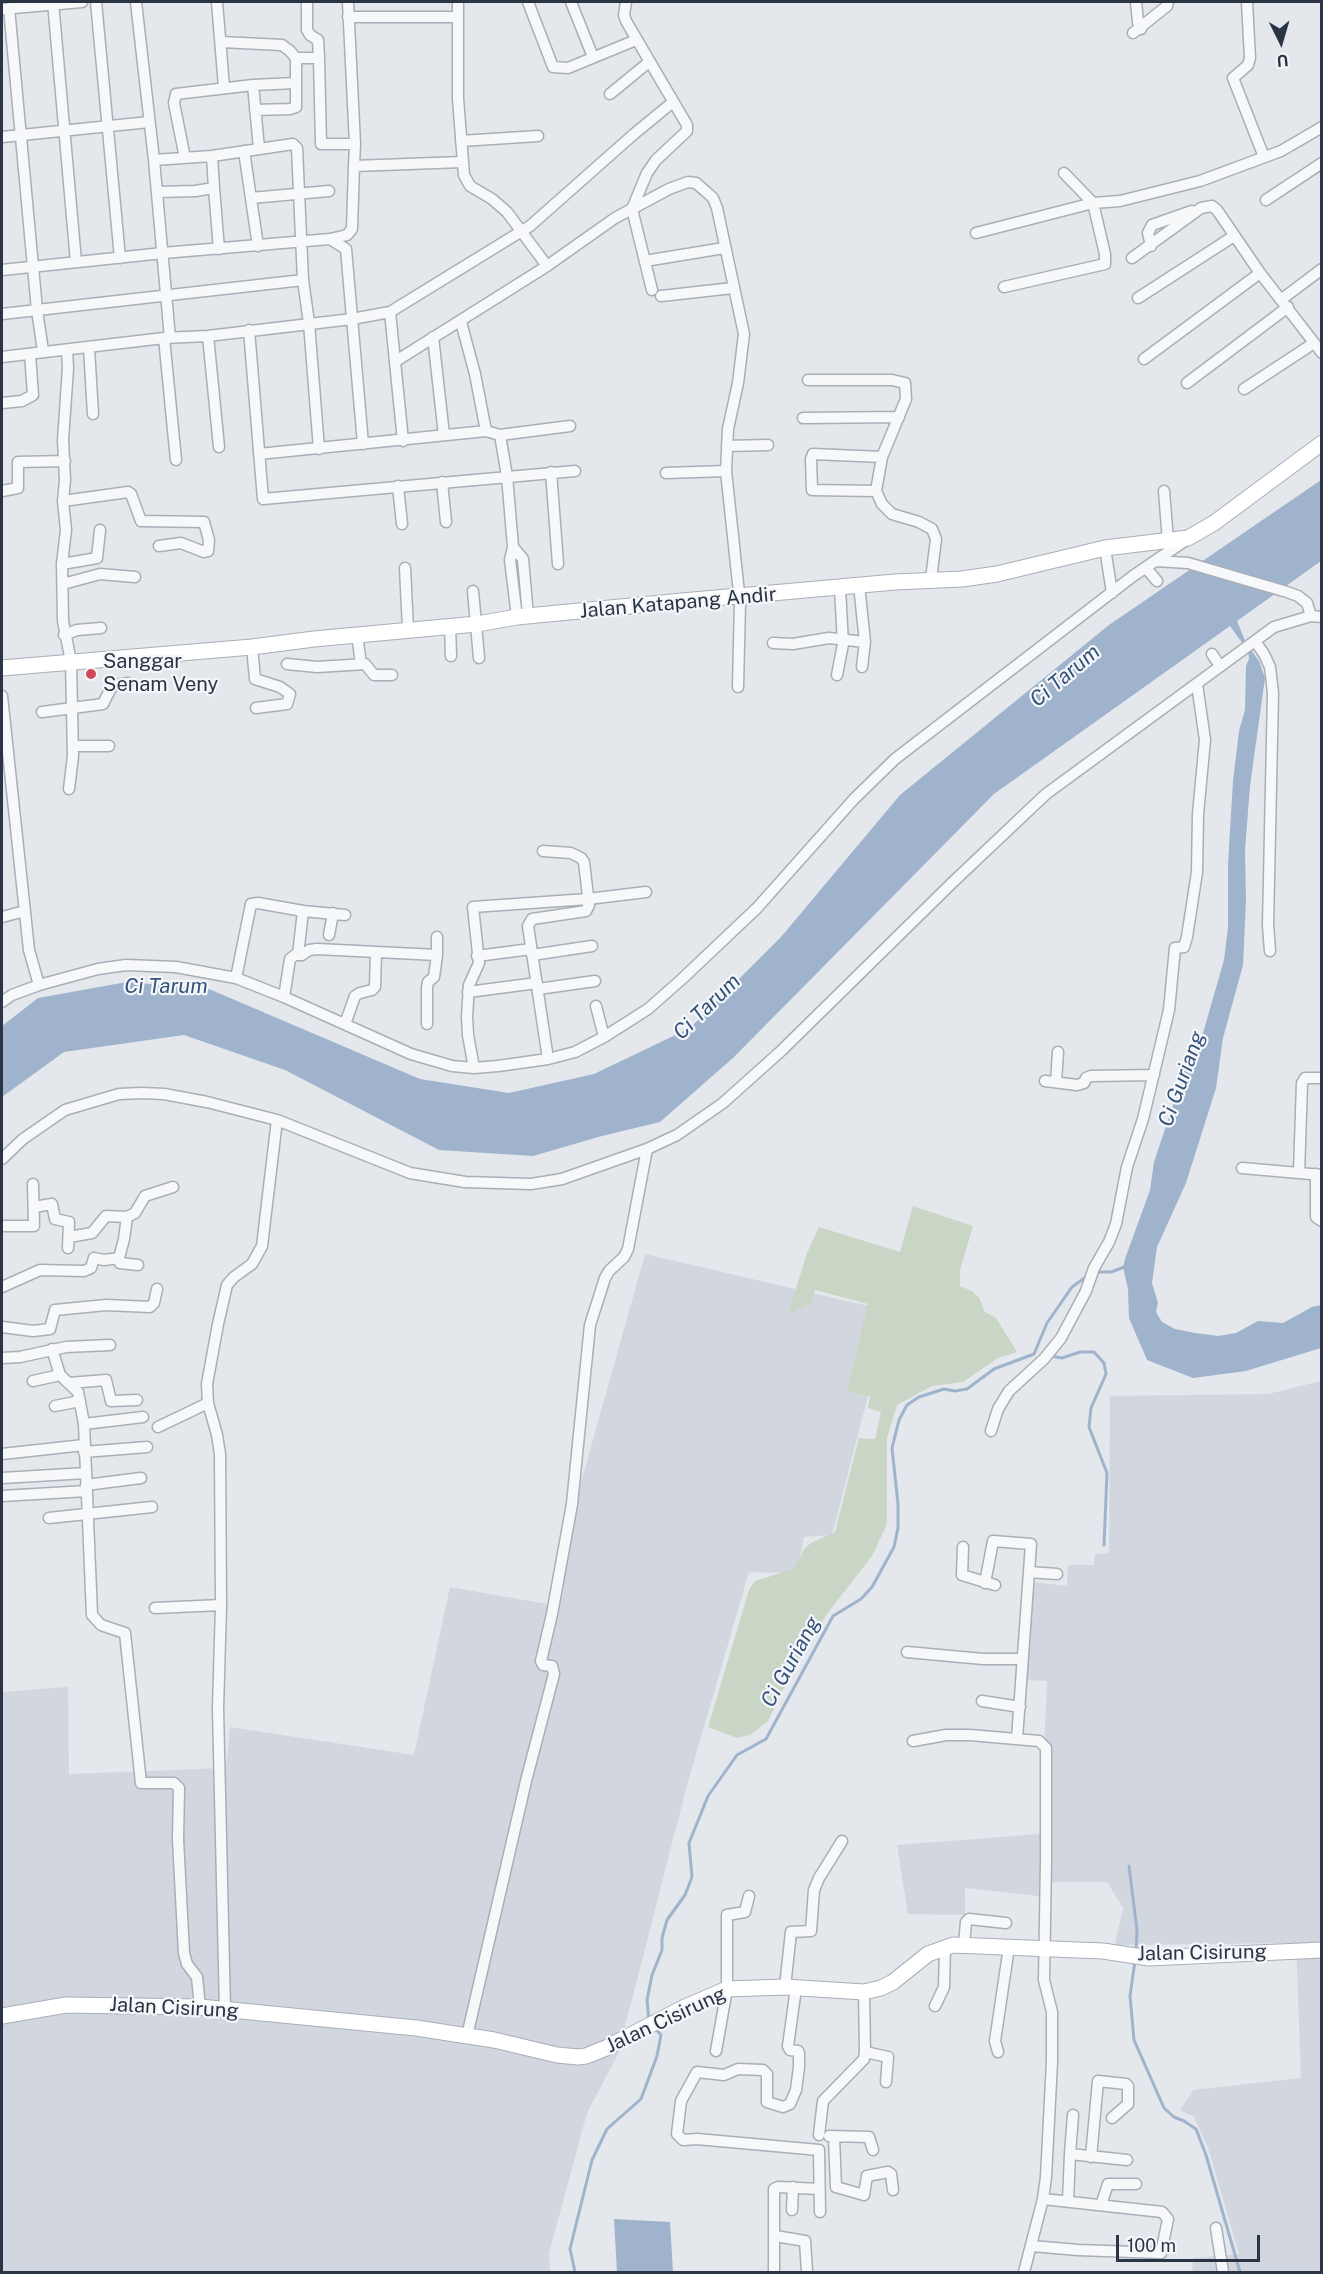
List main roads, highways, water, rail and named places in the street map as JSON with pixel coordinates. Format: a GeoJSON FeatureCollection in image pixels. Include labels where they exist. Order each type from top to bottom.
{"type":"FeatureCollection","features":[{"type":"Feature","properties":{"kind":"water","name":"Ci Tarum"},"geometry":{"type":"Polygon","coordinates":[[[1321,480],[1321,561],[1237,621],[1246,643],[1259,661],[1265,678],[1250,786],[1245,850],[1246,901],[1243,965],[1223,1038],[1216,1088],[1186,1183],[1157,1247],[1152,1283],[1158,1303],[1156,1312],[1162,1322],[1175,1329],[1218,1336],[1236,1333],[1258,1321],[1283,1323],[1312,1307],[1321,1305],[1321,1348],[1246,1371],[1193,1378],[1147,1360],[1129,1318],[1128,1289],[1123,1267],[1125,1259],[1150,1190],[1154,1162],[1188,1060],[1197,1054],[1224,960],[1228,927],[1228,864],[1233,781],[1239,731],[1245,710],[1246,666],[1249,659],[1248,651],[1230,626],[994,794],[733,1058],[660,1122],[533,1156],[439,1150],[285,1070],[184,1035],[64,1052],[2,1097],[2,1026],[38,998],[127,982],[209,989],[420,1079],[509,1093],[594,1074],[690,1028],[781,937],[900,795],[1109,625],[1321,480]]]}},
{"type":"Feature","properties":{"kind":"water"},"geometry":{"type":"Polygon","coordinates":[[[614,2219],[670,2222],[673,2272],[617,2272],[614,2219]]]}},
{"type":"Feature","properties":{"kind":"waterway","name":"Ci Guriang"},"geometry":{"type":"LineString","coordinates":[[1096,1272],[1111,1272],[1127,1266]]}},
{"type":"Feature","properties":{"kind":"waterway","name":"Ci Guriang"},"geometry":{"type":"LineString","coordinates":[[649,2021],[647,2000],[652,1975],[662,1950],[662,1938],[667,1920],[685,1895],[692,1877],[689,1843],[708,1796],[737,1755],[766,1739],[833,1616],[861,1599],[872,1587],[894,1547],[898,1528],[898,1504],[892,1448],[899,1420],[907,1405],[919,1397],[944,1389],[955,1391],[967,1389],[994,1369],[1034,1354],[1047,1323],[1072,1287],[1090,1274]]}},
{"type":"Feature","properties":{"kind":"waterway"},"geometry":{"type":"LineString","coordinates":[[1051,1356],[1062,1358],[1080,1352],[1094,1352],[1104,1363],[1106,1374],[1091,1408],[1089,1427],[1107,1473],[1104,1545]]}},
{"type":"Feature","properties":{"kind":"waterway"},"geometry":{"type":"LineString","coordinates":[[1129,1866],[1137,1930],[1136,1951]]}},
{"type":"Feature","properties":{"kind":"waterway"},"geometry":{"type":"LineString","coordinates":[[1135,1961],[1130,1996],[1134,2040],[1164,2108],[1174,2117],[1196,2129],[1206,2155],[1240,2272]]}},
{"type":"Feature","properties":{"kind":"waterway","name":"Ci Guriang"},"geometry":{"type":"LineString","coordinates":[[575,2272],[570,2249],[592,2160],[607,2129],[641,2099],[657,2056],[661,2035],[655,2028]]}},
{"type":"Feature","properties":{"kind":"place","name":"Sanggar Senam Veny"},"geometry":{"type":"Point","coordinates":[91,674]}}]}
